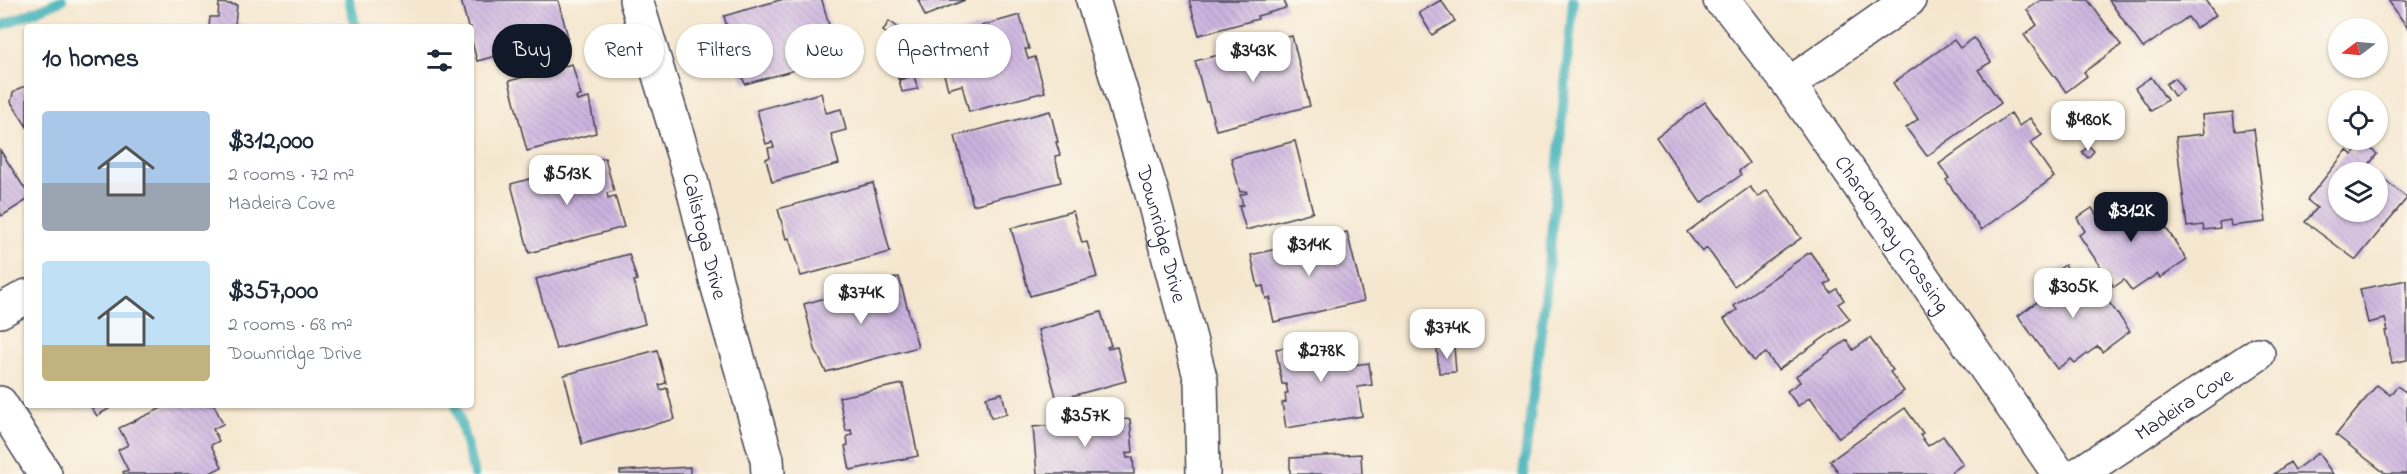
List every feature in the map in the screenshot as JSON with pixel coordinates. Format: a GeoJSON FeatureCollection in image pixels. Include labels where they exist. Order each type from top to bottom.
{"type":"FeatureCollection","features":[{"type":"Feature","properties":{"kind":"street","name":"Calistoga Drive"},"geometry":{"type":"LineString","coordinates":[[636,0],[692,180],[717,284],[767,459],[768,474]]}},
{"type":"Feature","properties":{"kind":"street","name":"Downridge Drive"},"geometry":{"type":"LineString","coordinates":[[1093,0],[1151,190],[1201,381],[1203,474]]}},
{"type":"Feature","properties":{"kind":"street","name":"Chardonnay Crossing"},"geometry":{"type":"LineString","coordinates":[[1720,0],[1732,11],[1789,84],[2059,474]]}},
{"type":"Feature","properties":{"kind":"street"},"geometry":{"type":"LineString","coordinates":[[1789,84],[1909,0]]}},
{"type":"Feature","properties":{"kind":"street"},"geometry":{"type":"LineString","coordinates":[[0,311],[24,298]]}},
{"type":"Feature","properties":{"kind":"street","name":"Madeira Cove"},"geometry":{"type":"LineString","coordinates":[[2079,474],[2258,354]]}},
{"type":"Feature","properties":{"kind":"street"},"geometry":{"type":"LineString","coordinates":[[0,404],[45,474]]}},
{"type":"Feature","properties":{"kind":"building"},"geometry":{"type":"Polygon","coordinates":[[[461,0],[558,0],[564,24],[492,24],[492,57],[477,61],[474,50],[474,24],[467,24],[461,0]]]}},
{"type":"Feature","properties":{"kind":"building"},"geometry":{"type":"Polygon","coordinates":[[[780,0],[822,0],[829,24],[785,24],[785,73],[773,76],[773,24],[726,24],[724,16],[780,0]]]}},
{"type":"Feature","properties":{"kind":"building"},"geometry":{"type":"Polygon","coordinates":[[[918,0],[965,0],[925,16],[918,0]]]}},
{"type":"Feature","properties":{"kind":"building"},"geometry":{"type":"Polygon","coordinates":[[[1189,0],[1284,0],[1286,8],[1257,16],[1258,19],[1199,35],[1189,0]]]}},
{"type":"Feature","properties":{"kind":"building"},"geometry":{"type":"Polygon","coordinates":[[[1441,0],[1455,21],[1432,35],[1419,13],[1441,0]]]}},
{"type":"Feature","properties":{"kind":"building"},"geometry":{"type":"Polygon","coordinates":[[[2041,0],[2088,0],[2121,45],[2084,72],[2087,76],[2066,92],[2024,35],[2037,25],[2027,10],[2041,0]]]}},
{"type":"Feature","properties":{"kind":"building"},"geometry":{"type":"Polygon","coordinates":[[[2109,0],[2205,0],[2216,15],[2196,28],[2188,17],[2143,48],[2109,0]]]}},
{"type":"Feature","properties":{"kind":"building"},"geometry":{"type":"Polygon","coordinates":[[[2388,0],[2407,0],[2407,27],[2388,0]]]}},
{"type":"Feature","properties":{"kind":"building"},"geometry":{"type":"Polygon","coordinates":[[[219,3],[237,5],[235,24],[209,24],[210,17],[218,17],[219,3]]]}},
{"type":"Feature","properties":{"kind":"building"},"geometry":{"type":"Polygon","coordinates":[[[1020,15],[1029,49],[1025,49],[1028,59],[1035,57],[1045,92],[969,112],[962,85],[948,89],[945,78],[1011,78],[1011,24],[988,24],[1020,15]]]}},
{"type":"Feature","properties":{"kind":"building"},"geometry":{"type":"Polygon","coordinates":[[[1292,36],[1310,106],[1216,130],[1195,61],[1292,36]]]}},
{"type":"Feature","properties":{"kind":"building"},"geometry":{"type":"Polygon","coordinates":[[[1974,38],[1991,62],[1978,70],[2001,103],[1927,156],[1906,128],[1918,119],[1893,83],[1954,40],[1960,48],[1974,38]]]}},
{"type":"Feature","properties":{"kind":"building"},"geometry":{"type":"Polygon","coordinates":[[[572,64],[581,96],[576,97],[577,101],[589,98],[596,133],[527,151],[509,81],[520,78],[572,78],[572,64]]]}},
{"type":"Feature","properties":{"kind":"building"},"geometry":{"type":"Polygon","coordinates":[[[2151,77],[2167,100],[2151,111],[2135,88],[2151,77]]]}},
{"type":"Feature","properties":{"kind":"building"},"geometry":{"type":"Polygon","coordinates":[[[742,78],[766,78],[745,84],[742,78]]]}},
{"type":"Feature","properties":{"kind":"building"},"geometry":{"type":"Polygon","coordinates":[[[915,78],[918,89],[902,92],[899,80],[915,78]]]}},
{"type":"Feature","properties":{"kind":"building"},"geometry":{"type":"Polygon","coordinates":[[[2175,78],[2183,90],[2174,96],[2166,84],[2175,78]]]}},
{"type":"Feature","properties":{"kind":"building"},"geometry":{"type":"Polygon","coordinates":[[[24,87],[24,122],[11,102],[13,93],[24,87]]]}},
{"type":"Feature","properties":{"kind":"building"},"geometry":{"type":"Polygon","coordinates":[[[821,93],[826,113],[841,109],[846,130],[831,134],[839,164],[772,182],[766,159],[770,157],[768,148],[774,147],[772,142],[766,144],[757,110],[821,93]]]}},
{"type":"Feature","properties":{"kind":"building"},"geometry":{"type":"Polygon","coordinates":[[[1705,102],[1749,163],[1739,171],[1741,175],[1701,203],[1656,137],[1705,102]]]}},
{"type":"Feature","properties":{"kind":"building"},"geometry":{"type":"Polygon","coordinates":[[[1050,111],[1058,142],[1056,142],[1060,155],[1055,156],[1061,182],[973,205],[955,136],[1050,111]]]}},
{"type":"Feature","properties":{"kind":"building"},"geometry":{"type":"Polygon","coordinates":[[[2233,112],[2235,131],[2254,129],[2266,222],[2231,226],[2230,220],[2219,222],[2220,228],[2204,230],[2203,225],[2187,227],[2176,137],[2204,134],[2202,115],[2233,112]]]}},
{"type":"Feature","properties":{"kind":"building"},"geometry":{"type":"Polygon","coordinates":[[[2011,113],[2019,126],[2030,118],[2042,135],[2030,143],[2054,177],[1981,230],[1946,180],[1949,178],[1939,164],[2011,113]]]}},
{"type":"Feature","properties":{"kind":"building"},"geometry":{"type":"Polygon","coordinates":[[[1295,141],[1313,212],[1246,230],[1239,206],[1243,205],[1240,195],[1247,193],[1246,191],[1240,192],[1231,158],[1295,141]]]}},
{"type":"Feature","properties":{"kind":"building"},"geometry":{"type":"Polygon","coordinates":[[[2089,146],[2094,151],[2088,158],[2082,152],[2089,146]]]}},
{"type":"Feature","properties":{"kind":"building"},"geometry":{"type":"Polygon","coordinates":[[[0,150],[24,187],[24,202],[2,216],[0,212],[0,150]]]}},
{"type":"Feature","properties":{"kind":"building"},"geometry":{"type":"Polygon","coordinates":[[[2347,150],[2352,155],[2356,150],[2372,150],[2377,154],[2371,162],[2337,162],[2347,150]]]}},
{"type":"Feature","properties":{"kind":"building"},"geometry":{"type":"Polygon","coordinates":[[[605,158],[614,191],[607,193],[608,198],[615,196],[624,227],[529,253],[511,184],[605,158]]]}},
{"type":"Feature","properties":{"kind":"building"},"geometry":{"type":"Polygon","coordinates":[[[2328,174],[2328,222],[2387,222],[2356,260],[2305,222],[2317,208],[2307,200],[2328,174]]]}},
{"type":"Feature","properties":{"kind":"building"},"geometry":{"type":"Polygon","coordinates":[[[2388,182],[2407,198],[2388,221],[2388,182]]]}},
{"type":"Feature","properties":{"kind":"building"},"geometry":{"type":"Polygon","coordinates":[[[873,183],[890,252],[801,276],[789,238],[786,239],[778,209],[873,183]]]}},
{"type":"Feature","properties":{"kind":"building"},"geometry":{"type":"Polygon","coordinates":[[[1750,187],[1758,197],[1767,190],[1801,238],[1734,286],[1707,248],[1702,252],[1687,232],[1750,187]]]}},
{"type":"Feature","properties":{"kind":"building"},"geometry":{"type":"Polygon","coordinates":[[[2143,192],[2187,260],[2160,278],[2157,274],[2132,291],[2124,280],[2114,287],[2079,235],[2085,231],[2077,218],[2092,208],[2100,221],[2143,192]]]}},
{"type":"Feature","properties":{"kind":"building"},"geometry":{"type":"Polygon","coordinates":[[[1073,211],[1082,243],[1087,242],[1097,277],[1030,296],[1011,228],[1073,211]]]}},
{"type":"Feature","properties":{"kind":"building"},"geometry":{"type":"Polygon","coordinates":[[[1347,232],[1364,301],[1274,322],[1270,297],[1266,299],[1263,286],[1258,287],[1251,255],[1347,232]]]}},
{"type":"Feature","properties":{"kind":"building"},"geometry":{"type":"Polygon","coordinates":[[[1810,252],[1831,281],[1825,285],[1831,293],[1837,289],[1844,300],[1838,304],[1850,319],[1778,370],[1766,353],[1754,361],[1724,319],[1737,310],[1734,306],[1810,252]]]}},
{"type":"Feature","properties":{"kind":"building"},"geometry":{"type":"Polygon","coordinates":[[[629,254],[637,280],[634,281],[645,324],[556,349],[536,279],[629,254]]]}},
{"type":"Feature","properties":{"kind":"building"},"geometry":{"type":"Polygon","coordinates":[[[2065,265],[2074,276],[2084,268],[2130,331],[2102,352],[2098,346],[2075,363],[2071,359],[2057,369],[2018,316],[2056,288],[2048,277],[2065,265]]]}},
{"type":"Feature","properties":{"kind":"building"},"geometry":{"type":"Polygon","coordinates":[[[899,277],[918,347],[826,372],[815,349],[804,304],[899,277]]]}},
{"type":"Feature","properties":{"kind":"building"},"geometry":{"type":"Polygon","coordinates":[[[2407,280],[2407,360],[2392,363],[2385,331],[2388,331],[2385,319],[2368,323],[2360,289],[2407,280]]]}},
{"type":"Feature","properties":{"kind":"building"},"geometry":{"type":"Polygon","coordinates":[[[1101,312],[1111,346],[1107,347],[1108,349],[1117,347],[1126,381],[1057,400],[1038,330],[1101,312]]]}},
{"type":"Feature","properties":{"kind":"building"},"geometry":{"type":"Polygon","coordinates":[[[1349,338],[1353,365],[1369,363],[1372,385],[1358,387],[1362,416],[1286,428],[1282,403],[1286,402],[1285,393],[1288,393],[1286,384],[1282,384],[1276,349],[1349,338]]]}},
{"type":"Feature","properties":{"kind":"building"},"geometry":{"type":"Polygon","coordinates":[[[1870,338],[1893,370],[1890,372],[1904,391],[1839,438],[1810,397],[1798,406],[1787,391],[1800,382],[1796,376],[1847,340],[1853,350],[1870,338]]]}},
{"type":"Feature","properties":{"kind":"building"},"geometry":{"type":"Polygon","coordinates":[[[1454,347],[1456,372],[1439,373],[1437,348],[1454,347]]]}},
{"type":"Feature","properties":{"kind":"building"},"geometry":{"type":"Polygon","coordinates":[[[657,350],[666,383],[659,385],[661,390],[667,388],[675,419],[582,444],[564,375],[657,350]]]}},
{"type":"Feature","properties":{"kind":"building"},"geometry":{"type":"Polygon","coordinates":[[[903,384],[918,456],[850,470],[845,446],[848,445],[847,436],[852,435],[851,430],[846,431],[839,397],[903,384]]]}},
{"type":"Feature","properties":{"kind":"building"},"geometry":{"type":"Polygon","coordinates":[[[2377,385],[2390,395],[2397,386],[2407,393],[2407,474],[2386,474],[2336,435],[2377,385]]]}},
{"type":"Feature","properties":{"kind":"building"},"geometry":{"type":"Polygon","coordinates":[[[1002,393],[1007,414],[991,418],[986,397],[1002,393]]]}},
{"type":"Feature","properties":{"kind":"building"},"geometry":{"type":"Polygon","coordinates":[[[92,408],[110,408],[97,416],[92,408]]]}},
{"type":"Feature","properties":{"kind":"building"},"geometry":{"type":"Polygon","coordinates":[[[162,408],[215,408],[223,424],[213,429],[219,441],[211,445],[222,467],[208,474],[124,474],[123,472],[128,470],[118,450],[128,445],[119,428],[162,408]]]}},
{"type":"Feature","properties":{"kind":"building"},"geometry":{"type":"Polygon","coordinates":[[[1905,408],[1923,433],[1920,435],[1928,446],[1943,436],[1963,464],[1949,474],[1840,474],[1830,461],[1905,408]]]}},
{"type":"Feature","properties":{"kind":"building"},"geometry":{"type":"Polygon","coordinates":[[[1130,419],[1133,452],[1126,453],[1127,458],[1133,458],[1134,474],[1037,474],[1033,427],[1130,419]]]}},
{"type":"Feature","properties":{"kind":"building"},"geometry":{"type":"Polygon","coordinates":[[[2318,453],[2333,474],[2274,474],[2290,462],[2295,470],[2318,453]]]}},
{"type":"Feature","properties":{"kind":"building"},"geometry":{"type":"Polygon","coordinates":[[[1361,454],[1362,474],[1290,474],[1290,458],[1361,454]]]}},
{"type":"Feature","properties":{"kind":"building"},"geometry":{"type":"Polygon","coordinates":[[[690,467],[690,474],[620,474],[620,471],[690,467]]]}},
{"type":"Feature","properties":{"kind":"waterway"},"geometry":{"type":"LineString","coordinates":[[0,26],[62,0]]}},
{"type":"Feature","properties":{"kind":"waterway"},"geometry":{"type":"LineString","coordinates":[[349,0],[355,24]]}},
{"type":"Feature","properties":{"kind":"waterway"},"geometry":{"type":"LineString","coordinates":[[1523,474],[1546,291],[1573,0]]}},
{"type":"Feature","properties":{"kind":"waterway"},"geometry":{"type":"LineString","coordinates":[[457,408],[474,474]]}}]}
